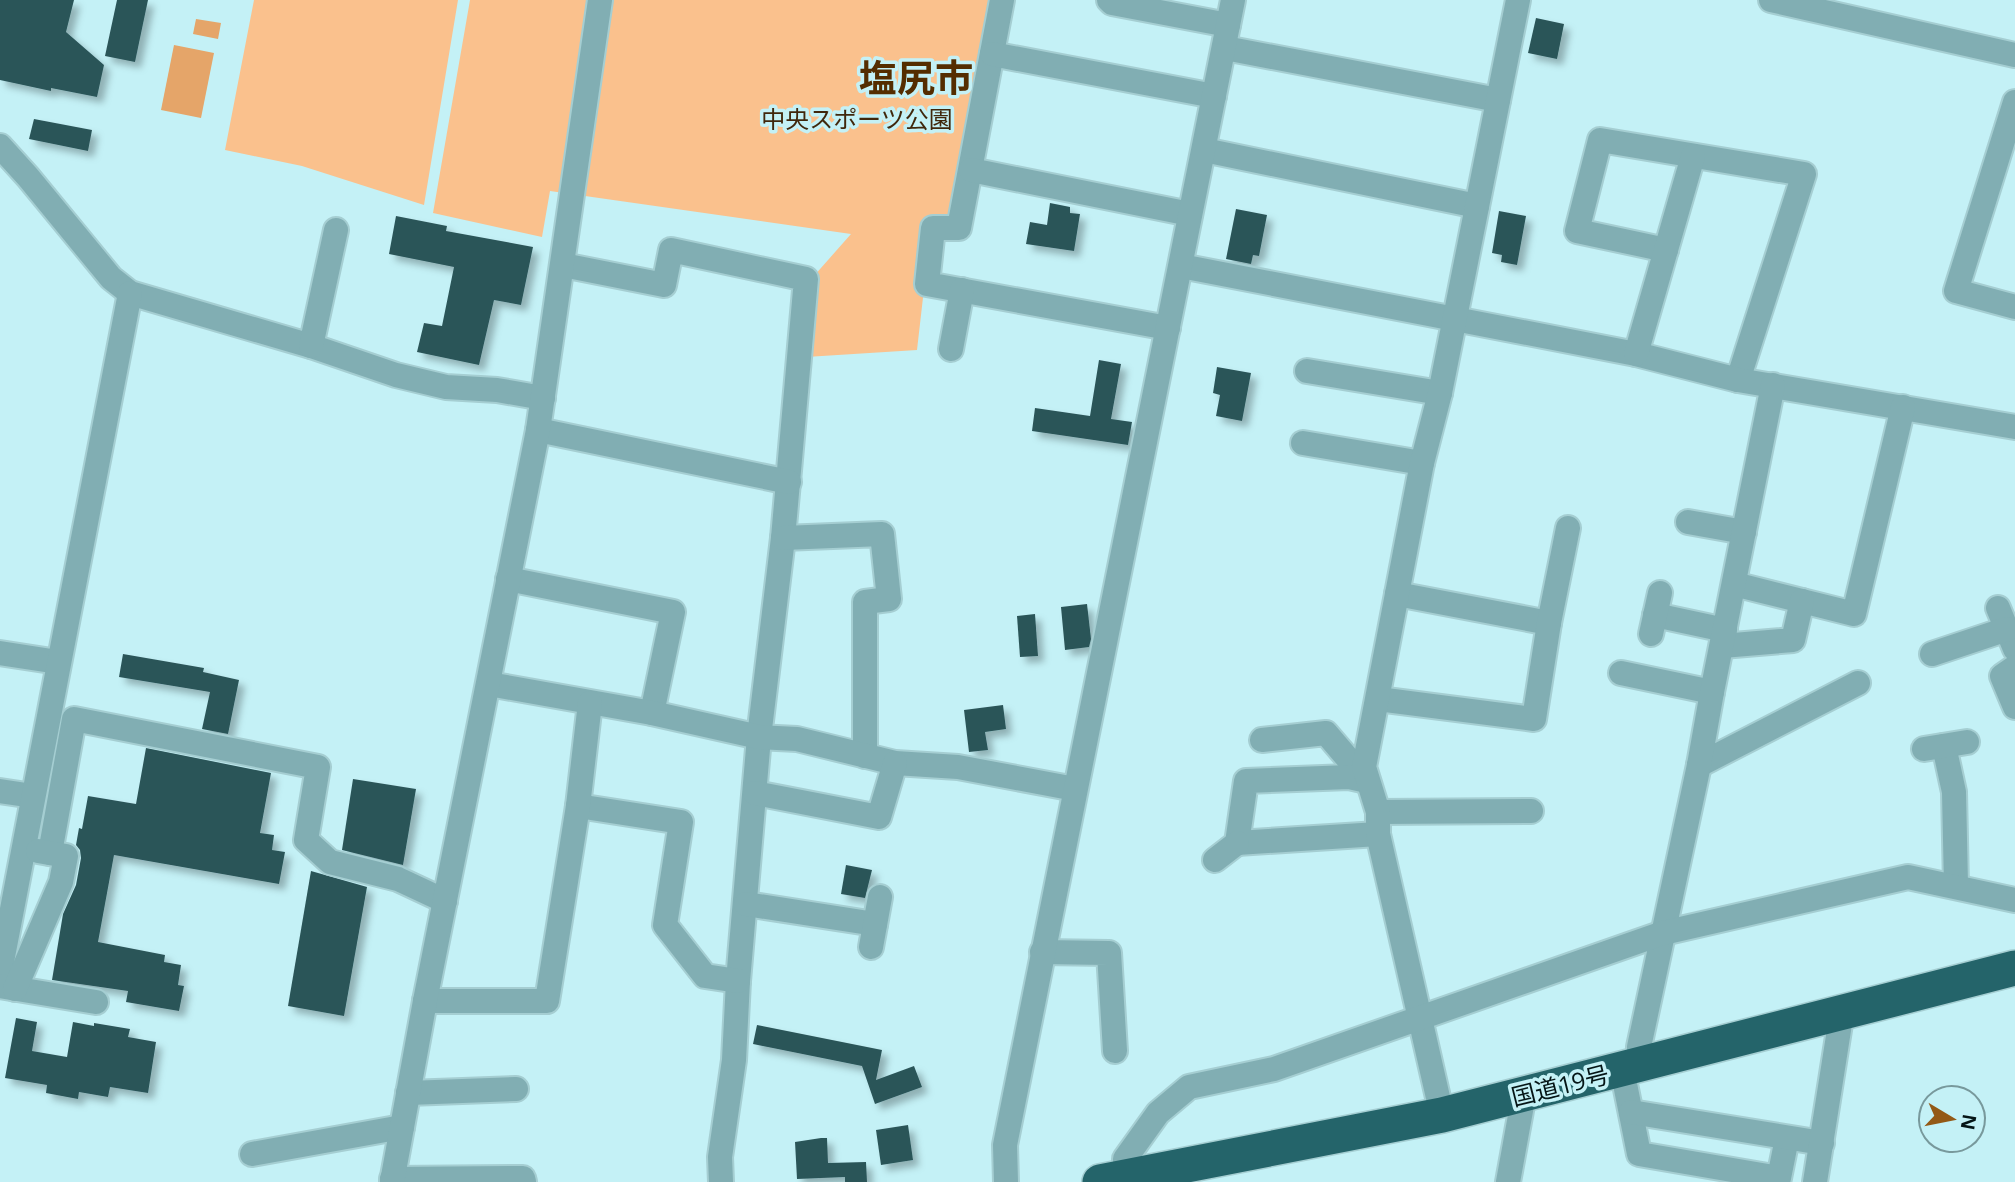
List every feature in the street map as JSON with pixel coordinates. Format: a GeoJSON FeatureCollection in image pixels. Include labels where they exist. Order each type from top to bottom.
{"type":"FeatureCollection","features":[{"type":"Feature","properties":{"kind":"highway","name":"国道19号"},"geometry":{"type":"LineString","coordinates":[[1126,1179],[1442,1115],[2015,968]]}},
{"type":"Feature","properties":{"kind":"street"},"geometry":{"type":"LineString","coordinates":[[524,1182],[523,1178],[392,1180],[538,430],[600,0]]}},
{"type":"Feature","properties":{"kind":"street"},"geometry":{"type":"LineString","coordinates":[[1002,0],[960,228],[933,228],[927,284],[1168,328]]}},
{"type":"Feature","properties":{"kind":"street"},"geometry":{"type":"LineString","coordinates":[[1108,0],[1227,37],[1498,100]]}},
{"type":"Feature","properties":{"kind":"street"},"geometry":{"type":"LineString","coordinates":[[1006,1182],[1005,1145],[1042,952],[1233,0]]}},
{"type":"Feature","properties":{"kind":"street"},"geometry":{"type":"LineString","coordinates":[[1442,1115],[1364,766],[1422,463],[1440,393],[1518,0]]}},
{"type":"Feature","properties":{"kind":"street"},"geometry":{"type":"LineString","coordinates":[[1771,0],[2015,55]]}},
{"type":"Feature","properties":{"kind":"street"},"geometry":{"type":"LineString","coordinates":[[992,54],[1214,96]]}},
{"type":"Feature","properties":{"kind":"street"},"geometry":{"type":"LineString","coordinates":[[2015,102],[2008,150],[1956,291],[2015,307]]}},
{"type":"Feature","properties":{"kind":"street"},"geometry":{"type":"LineString","coordinates":[[1666,250],[1577,231],[1600,140],[1804,174],[1738,380]]}},
{"type":"Feature","properties":{"kind":"street"},"geometry":{"type":"LineString","coordinates":[[0,146],[111,278],[130,293],[311,346],[364,366],[446,387],[498,390],[543,398]]}},
{"type":"Feature","properties":{"kind":"street"},"geometry":{"type":"LineString","coordinates":[[1204,150],[1477,206]]}},
{"type":"Feature","properties":{"kind":"street"},"geometry":{"type":"LineString","coordinates":[[1636,354],[1693,156]]}},
{"type":"Feature","properties":{"kind":"street"},"geometry":{"type":"LineString","coordinates":[[971,170],[1190,214]]}},
{"type":"Feature","properties":{"kind":"street"},"geometry":{"type":"LineString","coordinates":[[311,346],[336,230]]}},
{"type":"Feature","properties":{"kind":"street"},"geometry":{"type":"LineString","coordinates":[[563,265],[664,285],[671,250],[806,279],[789,482],[759,737],[738,981],[734,1060],[720,1157],[721,1182]]}},
{"type":"Feature","properties":{"kind":"street"},"geometry":{"type":"LineString","coordinates":[[1181,266],[1636,354],[1738,380],[2015,427]]}},
{"type":"Feature","properties":{"kind":"street"},"geometry":{"type":"LineString","coordinates":[[951,349],[962,290]]}},
{"type":"Feature","properties":{"kind":"street"},"geometry":{"type":"LineString","coordinates":[[5,982],[23,849],[130,293]]}},
{"type":"Feature","properties":{"kind":"street"},"geometry":{"type":"LineString","coordinates":[[1307,371],[1440,393]]}},
{"type":"Feature","properties":{"kind":"street"},"geometry":{"type":"LineString","coordinates":[[1773,385],[1699,765],[1639,1047],[1630,1067],[1631,1112],[1639,1154],[1779,1178],[1787,1138]]}},
{"type":"Feature","properties":{"kind":"street"},"geometry":{"type":"LineString","coordinates":[[1734,584],[1854,614],[1903,407]]}},
{"type":"Feature","properties":{"kind":"street"},"geometry":{"type":"LineString","coordinates":[[538,430],[789,482]]}},
{"type":"Feature","properties":{"kind":"street"},"geometry":{"type":"LineString","coordinates":[[1303,443],[1422,463]]}},
{"type":"Feature","properties":{"kind":"street"},"geometry":{"type":"LineString","coordinates":[[1688,522],[1744,532]]}},
{"type":"Feature","properties":{"kind":"street"},"geometry":{"type":"LineString","coordinates":[[1378,699],[1534,719],[1568,528]]}},
{"type":"Feature","properties":{"kind":"street"},"geometry":{"type":"LineString","coordinates":[[783,538],[881,534],[888,599],[865,602],[865,756]]}},
{"type":"Feature","properties":{"kind":"street"},"geometry":{"type":"LineString","coordinates":[[508,579],[673,611],[652,713]]}},
{"type":"Feature","properties":{"kind":"street"},"geometry":{"type":"LineString","coordinates":[[1397,594],[1549,624]]}},
{"type":"Feature","properties":{"kind":"street"},"geometry":{"type":"LineString","coordinates":[[1655,614],[1724,638],[1793,640],[1802,601]]}},
{"type":"Feature","properties":{"kind":"street"},"geometry":{"type":"LineString","coordinates":[[1932,654],[2006,629]]}},
{"type":"Feature","properties":{"kind":"street"},"geometry":{"type":"LineString","coordinates":[[0,653],[58,662]]}},
{"type":"Feature","properties":{"kind":"street"},"geometry":{"type":"LineString","coordinates":[[2015,667],[2002,676],[2015,707]]}},
{"type":"Feature","properties":{"kind":"street"},"geometry":{"type":"LineString","coordinates":[[1621,673],[1712,692]]}},
{"type":"Feature","properties":{"kind":"street"},"geometry":{"type":"LineString","coordinates":[[489,684],[652,713],[759,737],[797,739],[894,763],[958,767],[1075,789]]}},
{"type":"Feature","properties":{"kind":"street"},"geometry":{"type":"LineString","coordinates":[[1699,765],[1851,696]]}},
{"type":"Feature","properties":{"kind":"street"},"geometry":{"type":"LineString","coordinates":[[425,1001],[547,1001],[578,806],[590,703]]}},
{"type":"Feature","properties":{"kind":"street"},"geometry":{"type":"LineString","coordinates":[[50,853],[74,719],[318,767],[306,840],[330,862],[398,878],[445,901]]}},
{"type":"Feature","properties":{"kind":"street"},"geometry":{"type":"LineString","coordinates":[[1262,740],[1326,733],[1367,781]]}},
{"type":"Feature","properties":{"kind":"street"},"geometry":{"type":"LineString","coordinates":[[1945,746],[1954,792],[1955,886]]}},
{"type":"Feature","properties":{"kind":"street"},"geometry":{"type":"LineString","coordinates":[[755,793],[879,817],[894,763]]}},
{"type":"Feature","properties":{"kind":"street"},"geometry":{"type":"LineString","coordinates":[[1237,843],[1246,781],[1349,777],[1367,781]]}},
{"type":"Feature","properties":{"kind":"street"},"geometry":{"type":"LineString","coordinates":[[0,791],[33,796]]}},
{"type":"Feature","properties":{"kind":"street"},"geometry":{"type":"LineString","coordinates":[[578,806],[681,822],[665,925],[705,976],[738,981]]}},
{"type":"Feature","properties":{"kind":"street"},"geometry":{"type":"LineString","coordinates":[[1215,860],[1237,843],[1378,823],[1531,811]]}},
{"type":"Feature","properties":{"kind":"street"},"geometry":{"type":"LineString","coordinates":[[5,982],[61,882],[66,856],[23,849]]}},
{"type":"Feature","properties":{"kind":"street"},"geometry":{"type":"LineString","coordinates":[[1126,1179],[1125,1159],[1158,1113],[1189,1087],[1275,1069],[1663,933],[1908,877],[2015,900]]}},
{"type":"Feature","properties":{"kind":"street"},"geometry":{"type":"LineString","coordinates":[[746,904],[873,936],[880,897]]}},
{"type":"Feature","properties":{"kind":"street"},"geometry":{"type":"LineString","coordinates":[[1042,952],[1109,953],[1115,1051]]}},
{"type":"Feature","properties":{"kind":"street"},"geometry":{"type":"LineString","coordinates":[[5,982],[96,1002]]}},
{"type":"Feature","properties":{"kind":"street"},"geometry":{"type":"LineString","coordinates":[[1815,1182],[1842,1012]]}},
{"type":"Feature","properties":{"kind":"street"},"geometry":{"type":"LineString","coordinates":[[408,1093],[516,1089]]}},
{"type":"Feature","properties":{"kind":"street"},"geometry":{"type":"LineString","coordinates":[[1508,1182],[1524,1094]]}},
{"type":"Feature","properties":{"kind":"street"},"geometry":{"type":"LineString","coordinates":[[1631,1112],[1822,1143]]}},
{"type":"Feature","properties":{"kind":"street"},"geometry":{"type":"LineString","coordinates":[[252,1154],[402,1127]]}},
{"type":"Feature","properties":{"kind":"green space"},"geometry":{"type":"Polygon","coordinates":[[[254,0],[458,0],[424,205],[302,166],[225,150],[254,0]]]}},
{"type":"Feature","properties":{"kind":"green space","name":"中央スポーツ公園"},"geometry":{"type":"Polygon","coordinates":[[[470,0],[997,0],[958,218],[932,219],[917,350],[806,357],[813,277],[851,234],[550,191],[542,237],[433,213],[470,0]]]}},
{"type":"Feature","properties":{"kind":"shaded area"},"geometry":{"type":"Polygon","coordinates":[[[196,19],[221,23],[218,39],[193,34],[196,19]]]}},
{"type":"Feature","properties":{"kind":"shaded area"},"geometry":{"type":"Polygon","coordinates":[[[174,45],[214,53],[201,118],[161,110],[174,45]]]}},
{"type":"Feature","properties":{"kind":"building"},"geometry":{"type":"Polygon","coordinates":[[[0,0],[74,0],[66,32],[104,65],[97,97],[0,80],[0,0]]]}},
{"type":"Feature","properties":{"kind":"building"},"geometry":{"type":"Polygon","coordinates":[[[117,0],[148,0],[135,62],[105,56],[117,0]]]}},
{"type":"Feature","properties":{"kind":"building"},"geometry":{"type":"Polygon","coordinates":[[[1536,18],[1564,24],[1557,59],[1528,53],[1536,18]]]}},
{"type":"Feature","properties":{"kind":"building"},"geometry":{"type":"Polygon","coordinates":[[[34,119],[92,130],[88,151],[29,139],[34,119]]]}},
{"type":"Feature","properties":{"kind":"building"},"geometry":{"type":"Polygon","coordinates":[[[1050,203],[1070,207],[1070,213],[1080,214],[1074,251],[1026,244],[1030,222],[1047,225],[1050,203]]]}},
{"type":"Feature","properties":{"kind":"building"},"geometry":{"type":"Polygon","coordinates":[[[1236,209],[1267,215],[1259,256],[1253,255],[1251,264],[1226,259],[1236,209]]]}},
{"type":"Feature","properties":{"kind":"building"},"geometry":{"type":"Polygon","coordinates":[[[1499,211],[1526,216],[1517,265],[1501,262],[1502,255],[1492,253],[1499,211]]]}},
{"type":"Feature","properties":{"kind":"building"},"geometry":{"type":"Polygon","coordinates":[[[396,216],[447,226],[446,231],[533,247],[521,305],[494,300],[479,365],[417,352],[424,323],[442,326],[454,267],[389,254],[396,216]]]}},
{"type":"Feature","properties":{"kind":"building"},"geometry":{"type":"Polygon","coordinates":[[[1099,360],[1121,364],[1111,419],[1132,422],[1128,445],[1032,431],[1035,408],[1090,416],[1099,360]]]}},
{"type":"Feature","properties":{"kind":"building"},"geometry":{"type":"Polygon","coordinates":[[[1217,367],[1251,373],[1242,421],[1216,416],[1220,395],[1213,393],[1217,367]]]}},
{"type":"Feature","properties":{"kind":"building"},"geometry":{"type":"Polygon","coordinates":[[[1087,604],[1091,639],[1089,647],[1065,650],[1061,607],[1087,604]]]}},
{"type":"Feature","properties":{"kind":"building"},"geometry":{"type":"Polygon","coordinates":[[[1035,614],[1038,656],[1020,657],[1017,616],[1035,614]]]}},
{"type":"Feature","properties":{"kind":"building"},"geometry":{"type":"Polygon","coordinates":[[[123,654],[204,668],[203,672],[239,680],[228,734],[202,729],[210,692],[119,677],[123,654]]]}},
{"type":"Feature","properties":{"kind":"building"},"geometry":{"type":"Polygon","coordinates":[[[1003,705],[1006,729],[985,732],[988,750],[969,752],[964,710],[1003,705]]]}},
{"type":"Feature","properties":{"kind":"building"},"geometry":{"type":"Polygon","coordinates":[[[146,748],[271,773],[260,833],[274,835],[272,850],[285,852],[279,884],[114,855],[98,942],[165,955],[164,962],[181,965],[178,985],[184,986],[179,1011],[126,1002],[128,991],[52,980],[63,914],[76,885],[81,858],[76,845],[88,796],[136,804],[146,748]]]}},
{"type":"Feature","properties":{"kind":"building"},"geometry":{"type":"Polygon","coordinates":[[[353,779],[416,789],[403,865],[342,850],[353,779]]]}},
{"type":"Feature","properties":{"kind":"building"},"geometry":{"type":"Polygon","coordinates":[[[846,865],[872,870],[865,898],[841,894],[846,865]]]}},
{"type":"Feature","properties":{"kind":"building"},"geometry":{"type":"Polygon","coordinates":[[[311,871],[367,887],[344,1016],[288,1006],[311,871]]]}},
{"type":"Feature","properties":{"kind":"building"},"geometry":{"type":"Polygon","coordinates":[[[16,1018],[37,1022],[32,1051],[67,1057],[73,1022],[130,1029],[128,1037],[156,1042],[148,1093],[110,1087],[108,1097],[79,1092],[78,1099],[46,1093],[47,1085],[5,1078],[16,1018]]]}},
{"type":"Feature","properties":{"kind":"building"},"geometry":{"type":"Polygon","coordinates":[[[757,1025],[882,1050],[876,1080],[914,1066],[922,1087],[875,1104],[862,1066],[753,1044],[757,1025]]]}},
{"type":"Feature","properties":{"kind":"building"},"geometry":{"type":"Polygon","coordinates":[[[908,1125],[913,1160],[881,1165],[876,1130],[908,1125]]]}},
{"type":"Feature","properties":{"kind":"building"},"geometry":{"type":"Polygon","coordinates":[[[827,1138],[828,1163],[866,1162],[867,1182],[845,1182],[845,1177],[797,1179],[795,1142],[827,1138]]]}},
{"type":"Feature","properties":{"kind":"district","name":"塩尻市"},"geometry":{"type":"Point","coordinates":[916,77]}}]}
